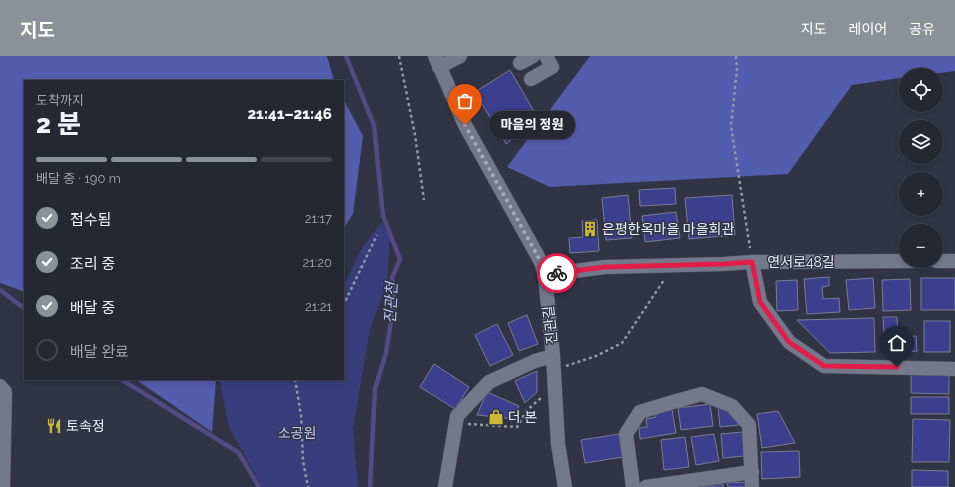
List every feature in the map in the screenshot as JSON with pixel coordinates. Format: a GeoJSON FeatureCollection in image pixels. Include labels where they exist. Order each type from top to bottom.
{"type":"FeatureCollection","features":[{"type":"Feature","properties":{"kind":"street"},"geometry":{"type":"LineString","coordinates":[[437,61],[460,56]]}},
{"type":"Feature","properties":{"kind":"street"},"geometry":{"type":"LineString","coordinates":[[520,63],[533,56]]}},
{"type":"Feature","properties":{"kind":"street"},"geometry":{"type":"LineString","coordinates":[[530,79],[552,67],[546,56]]}},
{"type":"Feature","properties":{"kind":"street","name":"진관길"},"geometry":{"type":"LineString","coordinates":[[437,61],[465,125],[541,262],[545,275],[554,356],[558,444],[565,487]]}},
{"type":"Feature","properties":{"kind":"street"},"geometry":{"type":"LineString","coordinates":[[751,255],[760,302],[789,342],[824,366],[955,369]]}},
{"type":"Feature","properties":{"kind":"street","name":"연서로48길"},"geometry":{"type":"LineString","coordinates":[[545,275],[605,267],[723,264],[751,255],[899,260]]}},
{"type":"Feature","properties":{"kind":"street"},"geometry":{"type":"LineString","coordinates":[[943,261],[955,261]]}},
{"type":"Feature","properties":{"kind":"street","name":"진관길"},"geometry":{"type":"LineString","coordinates":[[445,487],[457,416],[489,382],[535,361],[554,356]]}},
{"type":"Feature","properties":{"kind":"street"},"geometry":{"type":"LineString","coordinates":[[0,386],[5,392],[3,487]]}},
{"type":"Feature","properties":{"kind":"street"},"geometry":{"type":"LineString","coordinates":[[633,487],[626,434],[640,412],[702,394],[732,406],[749,424],[752,487]]}},
{"type":"Feature","properties":{"kind":"street"},"geometry":{"type":"LineString","coordinates":[[646,487],[752,472]]}},
{"type":"Feature","properties":{"kind":"path"},"geometry":{"type":"LineString","coordinates":[[399,56],[415,135],[424,200]]}},
{"type":"Feature","properties":{"kind":"path"},"geometry":{"type":"LineString","coordinates":[[736,56],[737,69],[731,126],[751,255]]}},
{"type":"Feature","properties":{"kind":"path"},"geometry":{"type":"LineString","coordinates":[[344,304],[377,235]]}},
{"type":"Feature","properties":{"kind":"path"},"geometry":{"type":"LineString","coordinates":[[566,366],[596,356],[622,344],[666,277]]}},
{"type":"Feature","properties":{"kind":"path"},"geometry":{"type":"LineString","coordinates":[[294,380],[301,415],[303,461],[308,487]]}},
{"type":"Feature","properties":{"kind":"path"},"geometry":{"type":"LineString","coordinates":[[455,423],[517,427],[527,410],[543,396]]}},
{"type":"Feature","properties":{"kind":"green space","name":"소공원"},"geometry":{"type":"Polygon","coordinates":[[[382,222],[390,239],[387,283],[370,330],[353,428],[358,487],[262,487],[229,427],[219,380],[344,380],[344,286],[362,248],[382,222]]]}},
{"type":"Feature","properties":{"kind":"shaded area"},"geometry":{"type":"Polygon","coordinates":[[[0,56],[327,56],[334,80],[24,80],[24,292],[0,283],[0,56]]]}},
{"type":"Feature","properties":{"kind":"shaded area"},"geometry":{"type":"Polygon","coordinates":[[[590,56],[955,56],[955,71],[943,72],[943,68],[899,68],[899,78],[852,85],[788,174],[550,187],[507,167],[590,56]]]}},
{"type":"Feature","properties":{"kind":"shaded area"},"geometry":{"type":"Polygon","coordinates":[[[344,100],[363,136],[353,214],[344,228],[344,100]]]}},
{"type":"Feature","properties":{"kind":"shaded area"},"geometry":{"type":"Polygon","coordinates":[[[136,380],[216,380],[212,432],[136,380]]]}},
{"type":"Feature","properties":{"kind":"building"},"geometry":{"type":"Polygon","coordinates":[[[510,70],[538,118],[506,144],[475,92],[510,70]]]}},
{"type":"Feature","properties":{"kind":"building"},"geometry":{"type":"Polygon","coordinates":[[[675,188],[676,204],[640,206],[639,190],[675,188]]]}},
{"type":"Feature","properties":{"kind":"building"},"geometry":{"type":"Polygon","coordinates":[[[628,195],[632,238],[606,240],[602,198],[628,195]]]}},
{"type":"Feature","properties":{"kind":"building"},"geometry":{"type":"Polygon","coordinates":[[[732,195],[735,235],[689,239],[685,198],[732,195]]]}},
{"type":"Feature","properties":{"kind":"building"},"geometry":{"type":"Polygon","coordinates":[[[676,212],[680,238],[645,242],[642,216],[676,212]]]}},
{"type":"Feature","properties":{"kind":"building","name":"은평한옥마을 마을회관"},"geometry":{"type":"Polygon","coordinates":[[[597,220],[599,251],[570,253],[569,238],[583,237],[582,221],[597,220]]]}},
{"type":"Feature","properties":{"kind":"building"},"geometry":{"type":"Polygon","coordinates":[[[829,277],[829,286],[822,287],[823,299],[839,298],[840,312],[807,314],[804,279],[829,277]]]}},
{"type":"Feature","properties":{"kind":"building"},"geometry":{"type":"Polygon","coordinates":[[[873,278],[875,308],[849,310],[846,280],[873,278]]]}},
{"type":"Feature","properties":{"kind":"building"},"geometry":{"type":"Polygon","coordinates":[[[921,278],[955,278],[955,310],[921,310],[921,278]]]}},
{"type":"Feature","properties":{"kind":"building"},"geometry":{"type":"Polygon","coordinates":[[[910,279],[911,310],[883,311],[882,280],[910,279]]]}},
{"type":"Feature","properties":{"kind":"building"},"geometry":{"type":"Polygon","coordinates":[[[797,280],[798,310],[777,311],[776,281],[797,280]]]}},
{"type":"Feature","properties":{"kind":"building"},"geometry":{"type":"Polygon","coordinates":[[[527,315],[538,344],[519,351],[508,323],[527,315]]]}},
{"type":"Feature","properties":{"kind":"building"},"geometry":{"type":"Polygon","coordinates":[[[883,317],[897,317],[898,337],[916,336],[917,351],[885,353],[883,317]]]}},
{"type":"Feature","properties":{"kind":"building"},"geometry":{"type":"Polygon","coordinates":[[[874,318],[875,352],[830,353],[797,320],[874,318]]]}},
{"type":"Feature","properties":{"kind":"building"},"geometry":{"type":"Polygon","coordinates":[[[924,321],[950,321],[950,352],[924,352],[924,321]]]}},
{"type":"Feature","properties":{"kind":"building"},"geometry":{"type":"Polygon","coordinates":[[[497,324],[513,355],[490,366],[475,335],[497,324]]]}},
{"type":"Feature","properties":{"kind":"building"},"geometry":{"type":"Polygon","coordinates":[[[434,364],[469,387],[455,409],[420,387],[434,364]]]}},
{"type":"Feature","properties":{"kind":"building"},"geometry":{"type":"Polygon","coordinates":[[[537,371],[537,392],[525,403],[515,381],[537,371]]]}},
{"type":"Feature","properties":{"kind":"building"},"geometry":{"type":"Polygon","coordinates":[[[911,373],[949,374],[949,394],[911,393],[911,373]]]}},
{"type":"Feature","properties":{"kind":"building"},"geometry":{"type":"Polygon","coordinates":[[[487,392],[519,406],[514,419],[477,415],[487,392]]]}},
{"type":"Feature","properties":{"kind":"building"},"geometry":{"type":"Polygon","coordinates":[[[911,397],[949,397],[949,414],[911,414],[911,397]]]}},
{"type":"Feature","properties":{"kind":"building"},"geometry":{"type":"Polygon","coordinates":[[[710,404],[713,426],[681,430],[678,408],[710,404]]]}},
{"type":"Feature","properties":{"kind":"building"},"geometry":{"type":"Polygon","coordinates":[[[718,407],[729,411],[739,425],[720,427],[718,407]]]}},
{"type":"Feature","properties":{"kind":"building"},"geometry":{"type":"Polygon","coordinates":[[[672,409],[676,433],[640,439],[639,428],[647,427],[646,419],[656,417],[655,411],[672,409]]]}},
{"type":"Feature","properties":{"kind":"building"},"geometry":{"type":"Polygon","coordinates":[[[778,411],[795,443],[762,448],[757,414],[778,411]]]}},
{"type":"Feature","properties":{"kind":"building"},"geometry":{"type":"Polygon","coordinates":[[[913,419],[950,420],[949,462],[912,462],[913,419]]]}},
{"type":"Feature","properties":{"kind":"building"},"geometry":{"type":"Polygon","coordinates":[[[742,432],[745,456],[723,458],[721,434],[742,432]]]}},
{"type":"Feature","properties":{"kind":"building"},"geometry":{"type":"Polygon","coordinates":[[[619,434],[623,457],[585,463],[581,440],[619,434]]]}},
{"type":"Feature","properties":{"kind":"building"},"geometry":{"type":"Polygon","coordinates":[[[714,434],[719,461],[696,465],[691,437],[714,434]]]}},
{"type":"Feature","properties":{"kind":"building"},"geometry":{"type":"Polygon","coordinates":[[[685,437],[689,467],[664,470],[661,440],[685,437]]]}},
{"type":"Feature","properties":{"kind":"building"},"geometry":{"type":"Polygon","coordinates":[[[799,451],[800,477],[762,479],[761,452],[799,451]]]}},
{"type":"Feature","properties":{"kind":"building"},"geometry":{"type":"Polygon","coordinates":[[[912,470],[948,471],[948,487],[912,487],[912,470]]]}},
{"type":"Feature","properties":{"kind":"building"},"geometry":{"type":"Polygon","coordinates":[[[746,482],[746,487],[728,487],[727,483],[746,482]]]}},
{"type":"Feature","properties":{"kind":"building"},"geometry":{"type":"Polygon","coordinates":[[[723,484],[723,487],[702,487],[702,486],[723,484]]]}},
{"type":"Feature","properties":{"kind":"waterway","name":"진관천"},"geometry":{"type":"LineString","coordinates":[[346,56],[374,125],[383,216],[400,259],[392,278],[394,302],[386,353],[375,389],[370,487]]}},
{"type":"Feature","properties":{"kind":"waterway"},"geometry":{"type":"LineString","coordinates":[[0,290],[24,308]]}},
{"type":"Feature","properties":{"kind":"waterway"},"geometry":{"type":"LineString","coordinates":[[123,380],[239,453],[259,487]]}},
{"type":"Feature","properties":{"kind":"way so far"},"geometry":{"type":"LineString","coordinates":[[465,125],[541,262],[545,275],[557,273]]}},
{"type":"Feature","properties":{"kind":"place","name":"마음의 정원"},"geometry":{"type":"Point","coordinates":[465,125]}},
{"type":"Feature","properties":{"kind":"place","name":"은평한옥마을 마을회관"},"geometry":{"type":"Point","coordinates":[590,229]}},
{"type":"Feature","properties":{"kind":"place","name":"더 본"},"geometry":{"type":"Point","coordinates":[496,417]}},
{"type":"Feature","properties":{"kind":"place","name":"토속정"},"geometry":{"type":"Point","coordinates":[54,426]}},
{"type":"Feature","properties":{"kind":"route"},"geometry":{"type":"LineString","coordinates":[[557,273],[605,267],[752,262],[760,302],[789,342],[824,366],[897,367]]}}]}
